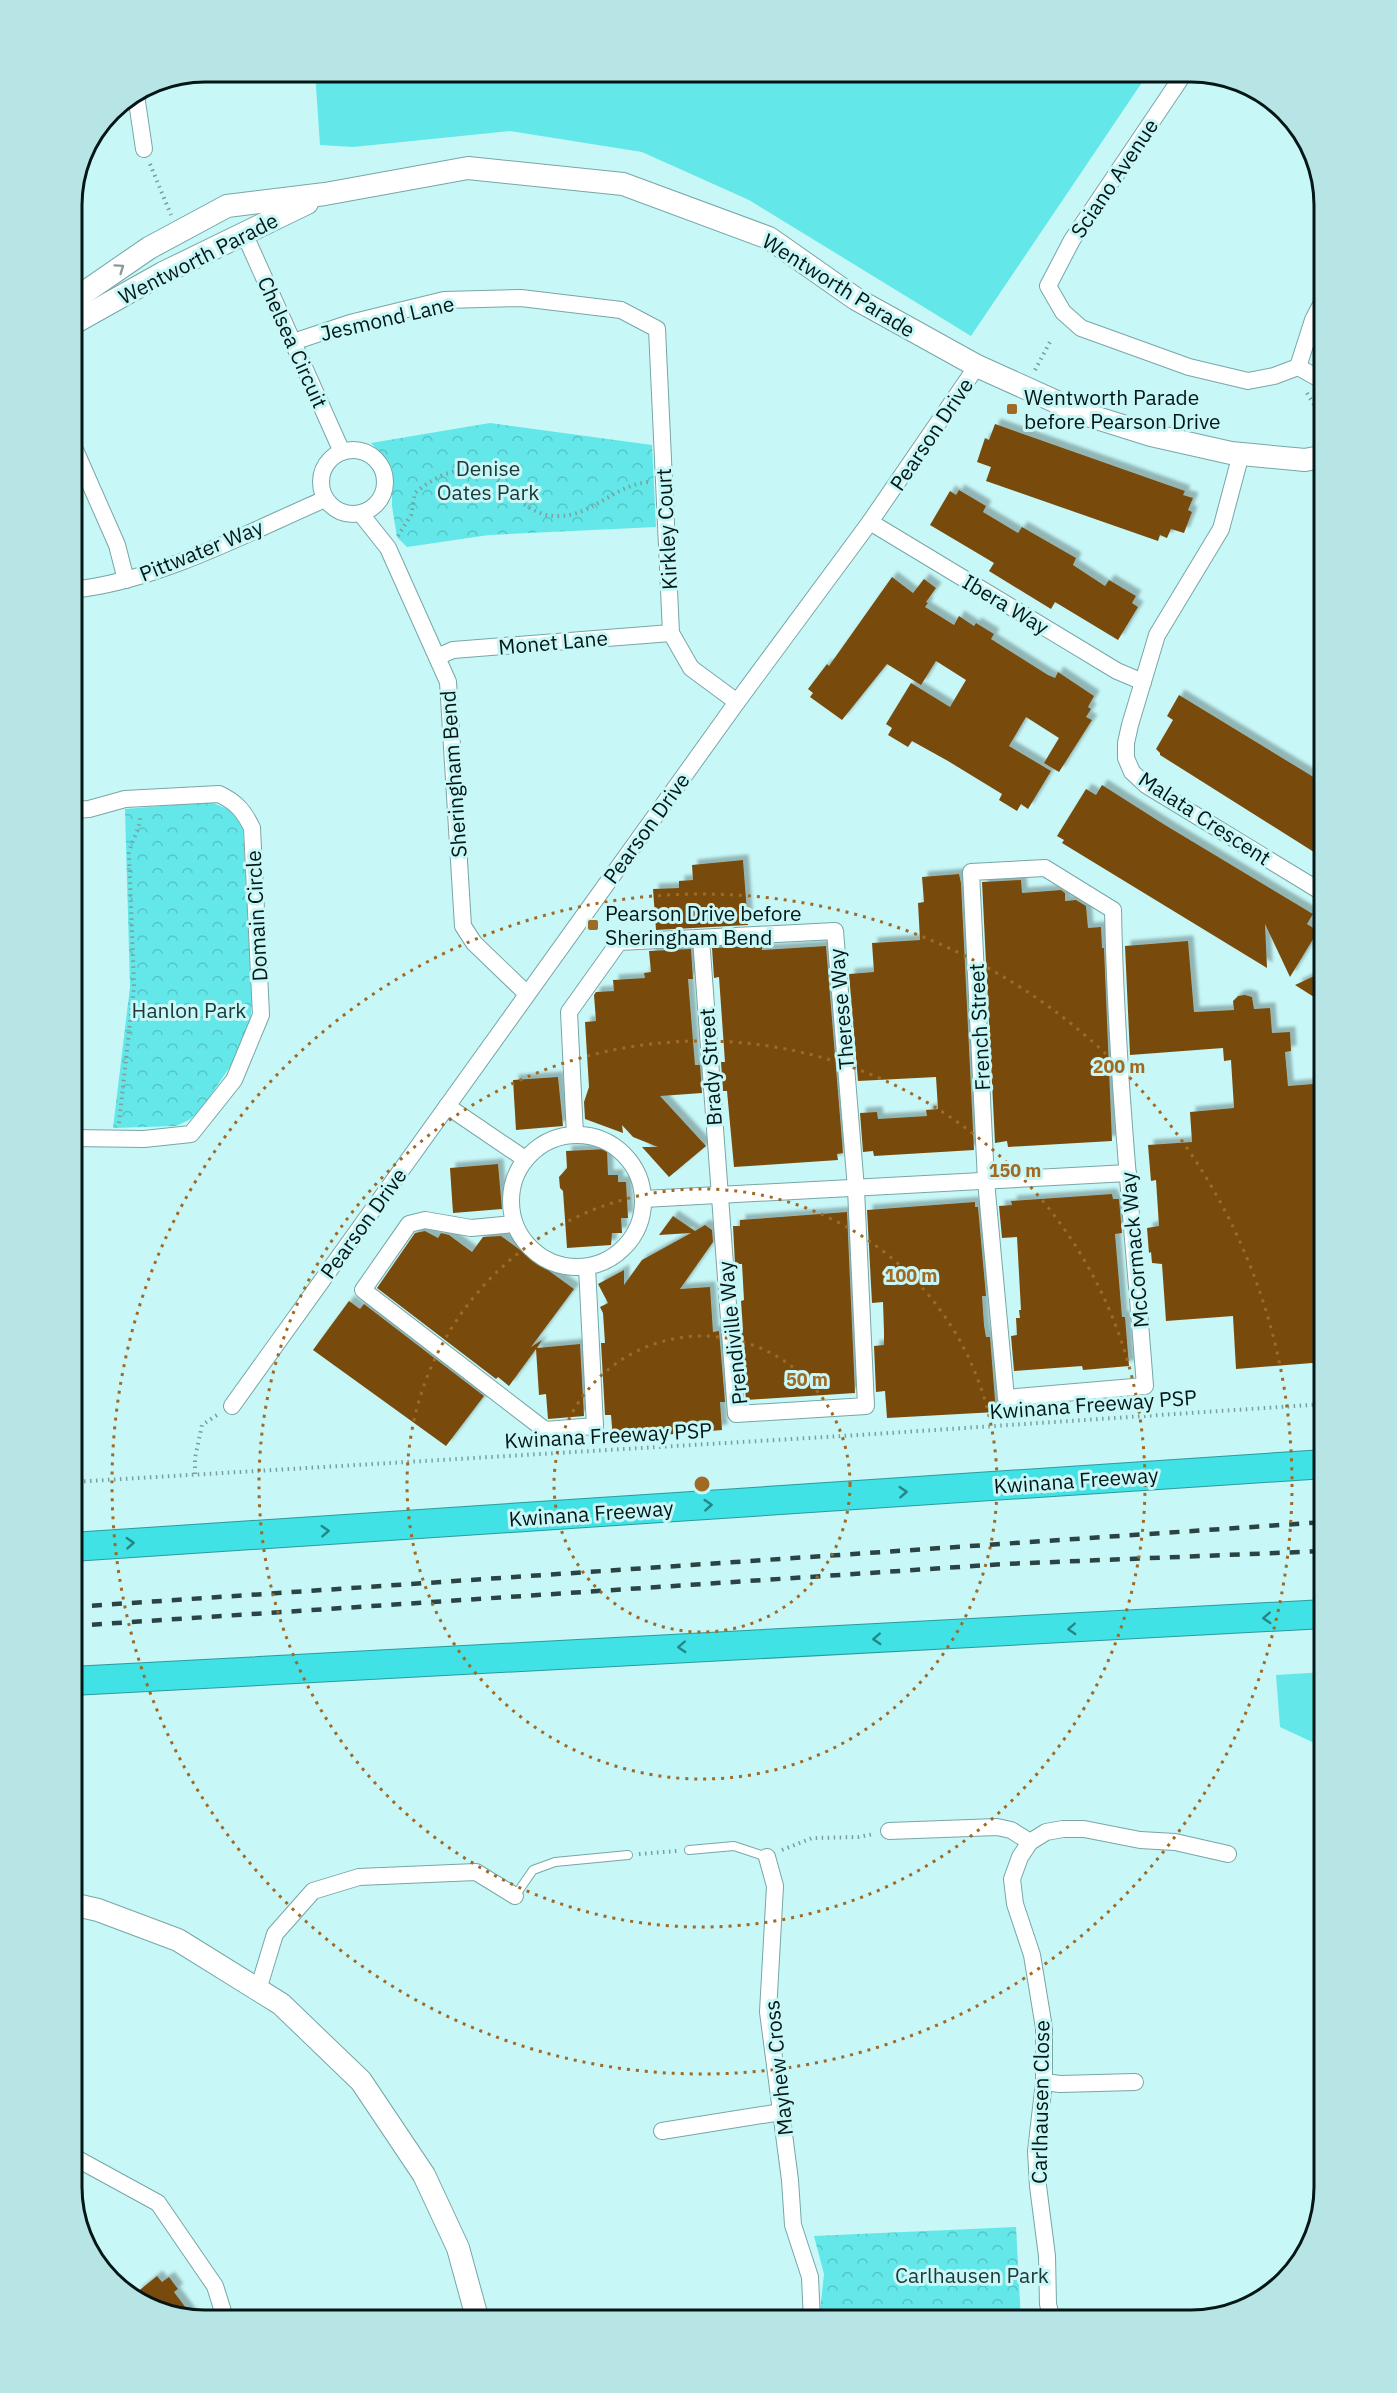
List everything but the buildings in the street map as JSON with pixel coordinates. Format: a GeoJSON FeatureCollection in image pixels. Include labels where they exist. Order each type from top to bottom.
{"type":"FeatureCollection","features":[{"type":"Feature","properties":{"kind":"highway","name":"Kwinana Freeway"},"geometry":{"type":"LineString","coordinates":[[82,1546],[1314,1465]]}},
{"type":"Feature","properties":{"kind":"highway"},"geometry":{"type":"LineString","coordinates":[[82,1680],[1314,1615]]}},
{"type":"Feature","properties":{"kind":"street","name":"Sciano Avenue"},"geometry":{"type":"LineString","coordinates":[[1178,83],[1072,240],[1048,286],[1064,312],[1081,328],[1189,367],[1248,381],[1274,376],[1298,367]]}},
{"type":"Feature","properties":{"kind":"street"},"geometry":{"type":"LineString","coordinates":[[137,103],[144,149]]}},
{"type":"Feature","properties":{"kind":"street","name":"Wentworth Parade"},"geometry":{"type":"LineString","coordinates":[[83,293],[149,248],[227,206],[324,194],[468,168],[623,184],[769,238],[856,299],[977,366],[1048,400],[1113,424],[1184,444],[1241,454],[1314,461]]}},
{"type":"Feature","properties":{"kind":"street","name":"Wentworth Parade"},"geometry":{"type":"LineString","coordinates":[[83,318],[163,273],[324,194]]}},
{"type":"Feature","properties":{"kind":"street","name":"Chelsea Circuit"},"geometry":{"type":"LineString","coordinates":[[244,233],[342,452]]}},
{"type":"Feature","properties":{"kind":"street","name":"Jesmond Lane"},"geometry":{"type":"LineString","coordinates":[[293,342],[350,323],[444,300],[521,297],[621,310],[657,328]]}},
{"type":"Feature","properties":{"kind":"street"},"geometry":{"type":"LineString","coordinates":[[1314,318],[1298,367],[1314,376]]}},
{"type":"Feature","properties":{"kind":"street","name":"Kirkley Court"},"geometry":{"type":"LineString","coordinates":[[657,328],[671,633],[691,668],[737,702]]}},
{"type":"Feature","properties":{"kind":"street","name":"Pearson Drive"},"geometry":{"type":"LineString","coordinates":[[232,1406],[737,702],[870,522],[977,366]]}},
{"type":"Feature","properties":{"kind":"street"},"geometry":{"type":"LineString","coordinates":[[353,450],[364,452],[374,458],[382,469],[385,479],[384,491],[380,501],[372,509],[361,514],[350,515],[339,511],[325,499],[322,488],[325,466],[342,452],[353,450]]}},
{"type":"Feature","properties":{"kind":"street","name":"Malata Crescent"},"geometry":{"type":"LineString","coordinates":[[1241,454],[1221,529],[1157,635],[1126,743],[1126,758],[1132,772],[1146,785],[1314,887]]}},
{"type":"Feature","properties":{"kind":"street"},"geometry":{"type":"LineString","coordinates":[[83,468],[117,545],[126,580]]}},
{"type":"Feature","properties":{"kind":"street","name":"Pittwater Way"},"geometry":{"type":"LineString","coordinates":[[83,589],[101,587],[153,572],[325,499]]}},
{"type":"Feature","properties":{"kind":"street","name":"Sheringham Bend"},"geometry":{"type":"LineString","coordinates":[[361,514],[388,548],[448,682],[463,926],[474,943],[527,994]]}},
{"type":"Feature","properties":{"kind":"street","name":"Ibera Way"},"geometry":{"type":"LineString","coordinates":[[870,522],[1117,671],[1143,682]]}},
{"type":"Feature","properties":{"kind":"street","name":"Monet Lane"},"geometry":{"type":"LineString","coordinates":[[437,657],[453,650],[671,633]]}},
{"type":"Feature","properties":{"kind":"street","name":"Domain Circle"},"geometry":{"type":"LineString","coordinates":[[83,808],[139,798],[219,794],[233,800],[245,813],[252,828],[261,1015],[234,1080],[191,1134],[144,1139],[83,1138]]}},
{"type":"Feature","properties":{"kind":"street","name":"McCormack Way"},"geometry":{"type":"LineString","coordinates":[[971,872],[1045,868],[1113,910],[1128,1173],[1145,1386],[1006,1398],[986,1181]]}},
{"type":"Feature","properties":{"kind":"street","name":"French Street"},"geometry":{"type":"LineString","coordinates":[[971,872],[986,1181]]}},
{"type":"Feature","properties":{"kind":"street","name":"Therese Way"},"geometry":{"type":"LineString","coordinates":[[575,1135],[569,1012],[619,942],[835,931],[856,1189]]}},
{"type":"Feature","properties":{"kind":"street","name":"Brady Street"},"geometry":{"type":"LineString","coordinates":[[701,938],[720,1197]]}},
{"type":"Feature","properties":{"kind":"street"},"geometry":{"type":"LineString","coordinates":[[447,1106],[525,1160]]}},
{"type":"Feature","properties":{"kind":"street"},"geometry":{"type":"LineString","coordinates":[[575,1135],[596,1137],[615,1146],[629,1161],[639,1179],[644,1199],[641,1219],[634,1236],[621,1251],[606,1262],[587,1267],[564,1267],[543,1258],[526,1244],[514,1224],[511,1202],[514,1179],[525,1160],[539,1146],[556,1138],[575,1135]]}},
{"type":"Feature","properties":{"kind":"street"},"geometry":{"type":"LineString","coordinates":[[644,1199],[720,1197],[1128,1173]]}},
{"type":"Feature","properties":{"kind":"street","name":"Prendiville Way"},"geometry":{"type":"LineString","coordinates":[[720,1197],[736,1414],[760,1413],[866,1406],[856,1189]]}},
{"type":"Feature","properties":{"kind":"street"},"geometry":{"type":"LineString","coordinates":[[514,1224],[471,1227],[425,1220],[409,1224],[363,1290],[545,1430],[595,1426],[587,1267]]}},
{"type":"Feature","properties":{"kind":"street"},"geometry":{"type":"LineString","coordinates":[[889,1831],[997,1827],[1011,1830],[1030,1842],[1046,1832],[1084,1829],[1140,1840],[1175,1842],[1228,1854]]}},
{"type":"Feature","properties":{"kind":"street","name":"Carlhausen Close"},"geometry":{"type":"LineString","coordinates":[[1030,1842],[1020,1857],[1012,1879],[1015,1904],[1032,1955],[1044,2028],[1044,2082],[1036,2151],[1047,2256],[1049,2310]]}},
{"type":"Feature","properties":{"kind":"street","name":"Mayhew Cross"},"geometry":{"type":"LineString","coordinates":[[767,1857],[775,1886],[768,2012],[790,2180],[793,2225],[810,2277],[812,2310]]}},
{"type":"Feature","properties":{"kind":"street"},"geometry":{"type":"LineString","coordinates":[[258,1990],[275,1934],[313,1891],[359,1877],[476,1872],[514,1896]]}},
{"type":"Feature","properties":{"kind":"street"},"geometry":{"type":"LineString","coordinates":[[82,1906],[98,1910],[178,1940],[281,2004],[362,2081],[424,2175],[458,2248],[475,2310]]}},
{"type":"Feature","properties":{"kind":"street"},"geometry":{"type":"LineString","coordinates":[[1044,2082],[1060,2084],[1135,2082]]}},
{"type":"Feature","properties":{"kind":"street"},"geometry":{"type":"LineString","coordinates":[[662,2132],[781,2112]]}},
{"type":"Feature","properties":{"kind":"street"},"geometry":{"type":"LineString","coordinates":[[82,2161],[158,2203],[215,2286],[223,2310]]}},
{"type":"Feature","properties":{"kind":"lane"},"geometry":{"type":"LineString","coordinates":[[689,1850],[734,1846],[767,1857]]}},
{"type":"Feature","properties":{"kind":"lane"},"geometry":{"type":"LineString","coordinates":[[514,1896],[532,1870],[555,1862],[628,1855]]}},
{"type":"Feature","properties":{"kind":"path"},"geometry":{"type":"LineString","coordinates":[[144,149],[178,233]]}},
{"type":"Feature","properties":{"kind":"path"},"geometry":{"type":"LineString","coordinates":[[1032,379],[1050,342]]}},
{"type":"Feature","properties":{"kind":"path"},"geometry":{"type":"LineString","coordinates":[[1306,392],[1314,405]]}},
{"type":"Feature","properties":{"kind":"path"},"geometry":{"type":"LineString","coordinates":[[388,548],[411,515],[414,493],[430,479],[454,470],[471,469],[487,473],[530,509],[555,516],[586,510],[634,483],[664,480]]}},
{"type":"Feature","properties":{"kind":"path"},"geometry":{"type":"LineString","coordinates":[[117,1138],[134,986],[129,853],[131,842],[140,827],[139,798]]}},
{"type":"Feature","properties":{"kind":"path","name":"Kwinana Freeway PSP"},"geometry":{"type":"LineString","coordinates":[[82,1481],[847,1436],[1314,1405]]}},
{"type":"Feature","properties":{"kind":"path"},"geometry":{"type":"LineString","coordinates":[[195,1474],[195,1458],[202,1425],[232,1406]]}},
{"type":"Feature","properties":{"kind":"path"},"geometry":{"type":"LineString","coordinates":[[767,1857],[812,1838],[859,1837],[889,1831]]}},
{"type":"Feature","properties":{"kind":"path"},"geometry":{"type":"LineString","coordinates":[[628,1855],[689,1850]]}},
{"type":"Feature","properties":{"kind":"green space"},"geometry":{"type":"Polygon","coordinates":[[[316,82],[1142,83],[971,336],[749,200],[642,152],[510,131],[353,147],[320,145],[316,82]]]}},
{"type":"Feature","properties":{"kind":"green space","name":"Denise Oates Park"},"geometry":{"type":"Polygon","coordinates":[[[490,423],[652,445],[656,527],[489,535],[407,547],[397,537],[392,506],[392,471],[385,457],[371,443],[490,423]]]}},
{"type":"Feature","properties":{"kind":"green space","name":"Hanlon Park"},"geometry":{"type":"Polygon","coordinates":[[[211,802],[232,811],[243,829],[252,1001],[250,1026],[243,1047],[201,1110],[189,1120],[176,1126],[113,1128],[130,987],[125,809],[211,802]]]}},
{"type":"Feature","properties":{"kind":"green space"},"geometry":{"type":"Polygon","coordinates":[[[1314,1673],[1314,1743],[1280,1727],[1276,1675],[1314,1673]]]}},
{"type":"Feature","properties":{"kind":"green space","name":"Carlhausen Park"},"geometry":{"type":"Polygon","coordinates":[[[1016,2227],[1020,2310],[820,2310],[824,2274],[814,2236],[1016,2227]]]}},
{"type":"Feature","properties":{"kind":"railway"},"geometry":{"type":"LineString","coordinates":[[82,1606],[1314,1523]]}},
{"type":"Feature","properties":{"kind":"railway"},"geometry":{"type":"LineString","coordinates":[[82,1625],[1004,1564],[1314,1551]]}},
{"type":"Feature","properties":{"kind":"place","name":"Wentworth Parade before Pearson Drive"},"geometry":{"type":"Point","coordinates":[1012,409]}},
{"type":"Feature","properties":{"kind":"place","name":"Pearson Drive before Sheringham Bend"},"geometry":{"type":"Point","coordinates":[593,925]}}]}
